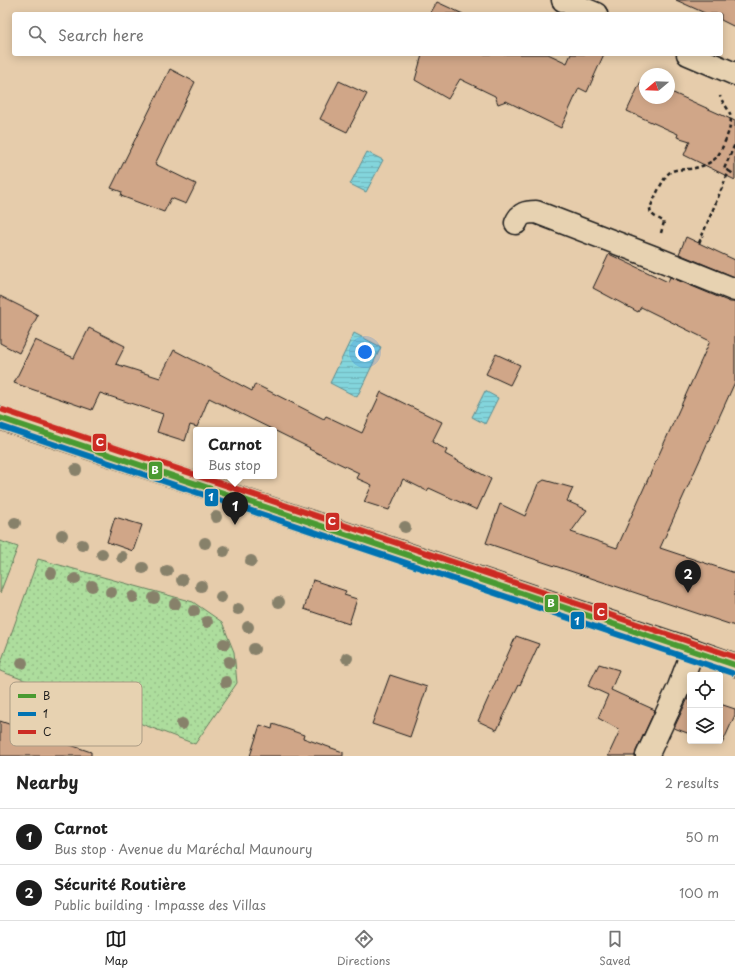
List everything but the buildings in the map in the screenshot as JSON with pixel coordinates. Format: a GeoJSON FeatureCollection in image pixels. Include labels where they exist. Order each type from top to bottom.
{"type":"FeatureCollection","features":[{"type":"Feature","properties":{"kind":"main road"},"geometry":{"type":"LineString","coordinates":[[0,418],[693,650],[735,666]]}},
{"type":"Feature","properties":{"kind":"street"},"geometry":{"type":"LineString","coordinates":[[563,0],[591,12]]}},
{"type":"Feature","properties":{"kind":"street"},"geometry":{"type":"LineString","coordinates":[[693,56],[730,72]]}},
{"type":"Feature","properties":{"kind":"street"},"geometry":{"type":"LineString","coordinates":[[516,223],[518,217],[522,214],[536,212],[735,290]]}},
{"type":"Feature","properties":{"kind":"street"},"geometry":{"type":"LineString","coordinates":[[648,756],[693,650]]}},
{"type":"Feature","properties":{"kind":"path"},"geometry":{"type":"LineString","coordinates":[[653,257],[665,223],[663,220],[653,216],[650,213],[650,208],[668,173],[674,170],[683,170],[706,165],[718,155],[730,126],[729,110],[720,97],[720,87],[730,72]]}},
{"type":"Feature","properties":{"kind":"path"},"geometry":{"type":"LineString","coordinates":[[735,144],[724,169],[735,175]]}},
{"type":"Feature","properties":{"kind":"path"},"geometry":{"type":"LineString","coordinates":[[699,243],[729,172]]}},
{"type":"Feature","properties":{"kind":"green space"},"geometry":{"type":"Polygon","coordinates":[[[0,541],[18,547],[0,593],[0,541]]]}},
{"type":"Feature","properties":{"kind":"green space"},"geometry":{"type":"Polygon","coordinates":[[[38,559],[193,602],[222,622],[234,652],[237,683],[195,744],[142,724],[142,682],[29,682],[0,671],[0,665],[38,559]]]}},
{"type":"Feature","properties":{"kind":"water"},"geometry":{"type":"Polygon","coordinates":[[[367,152],[383,160],[366,192],[350,184],[367,152]]]}},
{"type":"Feature","properties":{"kind":"water"},"geometry":{"type":"Polygon","coordinates":[[[354,333],[381,347],[357,397],[330,383],[354,333]]]}},
{"type":"Feature","properties":{"kind":"water"},"geometry":{"type":"Polygon","coordinates":[[[485,391],[498,398],[485,424],[472,417],[485,391]]]}},
{"type":"Feature","properties":{"kind":"transit line","name":"C"},"geometry":{"type":"LineString","coordinates":[[3,410],[193,474]]}},
{"type":"Feature","properties":{"kind":"transit line","name":"B"},"geometry":{"type":"LineString","coordinates":[[0,418],[735,665]]}},
{"type":"Feature","properties":{"kind":"transit line","name":"1"},"geometry":{"type":"LineString","coordinates":[[0,426],[732,673]]}},
{"type":"Feature","properties":{"kind":"transit line","name":"C"},"geometry":{"type":"LineString","coordinates":[[207,479],[735,657]]}},
{"type":"Feature","properties":{"kind":"place","name":"Carnot"},"geometry":{"type":"Point","coordinates":[235,525]}},
{"type":"Feature","properties":{"kind":"place","name":"Sécurité Routière"},"geometry":{"type":"Point","coordinates":[688,593]}}]}
